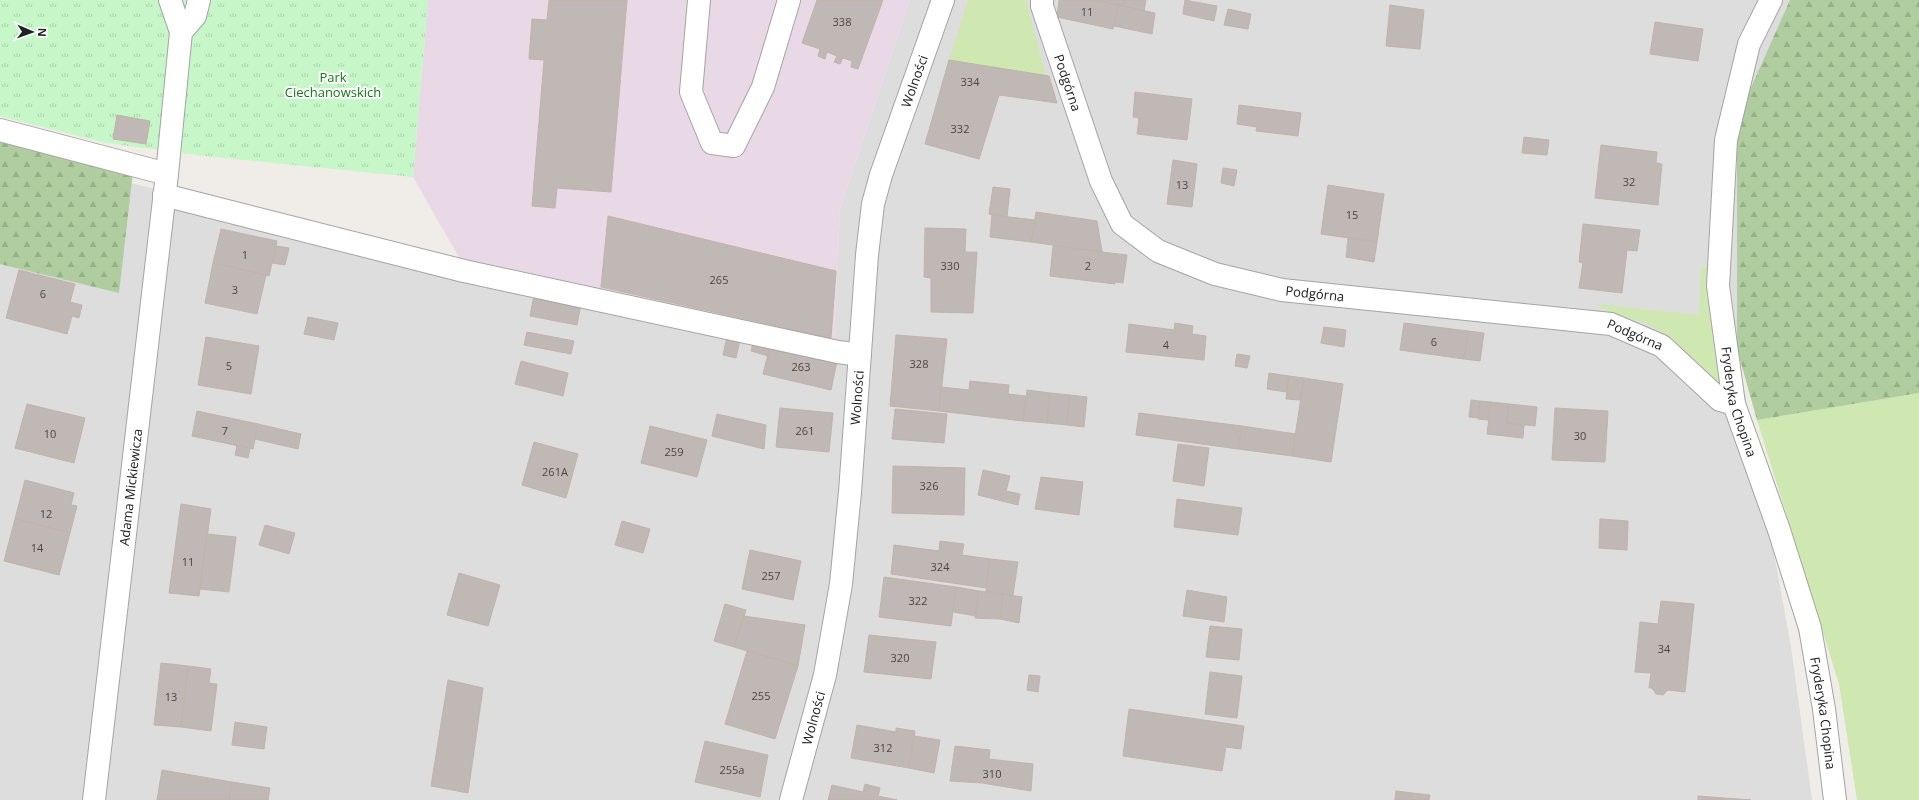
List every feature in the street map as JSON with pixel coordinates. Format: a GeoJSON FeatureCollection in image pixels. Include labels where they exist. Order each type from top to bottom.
{"type":"FeatureCollection","features":[{"type":"Feature","properties":{"kind":"street"},"geometry":{"type":"LineString","coordinates":[[170,0],[181,32],[195,16],[199,0]]}},
{"type":"Feature","properties":{"kind":"street"},"geometry":{"type":"LineString","coordinates":[[699,0],[691,92],[712,143],[734,146],[763,87],[789,0]]}},
{"type":"Feature","properties":{"kind":"street","name":"Wolności"},"geometry":{"type":"LineString","coordinates":[[791,800],[825,675],[841,584],[850,492],[867,255],[873,204],[881,175],[942,0]]}},
{"type":"Feature","properties":{"kind":"street","name":"Podgórna"},"geometry":{"type":"LineString","coordinates":[[1042,0],[1042,6],[1101,181],[1122,224],[1158,251],[1215,274],[1282,290],[1611,324],[1662,346],[1720,400],[1734,404]]}},
{"type":"Feature","properties":{"kind":"street","name":"Fryderyka Chopina"},"geometry":{"type":"LineString","coordinates":[[1771,0],[1749,44],[1726,140],[1718,286],[1734,404],[1779,530],[1810,628],[1824,709],[1835,800]]}},
{"type":"Feature","properties":{"kind":"street","name":"Adama Mickiewicza"},"geometry":{"type":"LineString","coordinates":[[94,800],[166,185],[181,32]]}},
{"type":"Feature","properties":{"kind":"street"},"geometry":{"type":"LineString","coordinates":[[0,130],[166,185],[464,271],[838,352],[860,355]]}},
{"type":"Feature","properties":{"kind":"shaded area"},"geometry":{"type":"Polygon","coordinates":[[[428,0],[910,0],[840,208],[834,346],[461,261],[413,177],[428,0]]]}},
{"type":"Feature","properties":{"kind":"shaded area"},"geometry":{"type":"Polygon","coordinates":[[[910,0],[1818,0],[1737,349],[1791,647],[1812,800],[0,800],[0,148],[130,183],[834,346],[840,208],[910,0]]]}},
{"type":"Feature","properties":{"kind":"green space","name":"Park Ciechanowskich"},"geometry":{"type":"Polygon","coordinates":[[[0,0],[428,0],[413,177],[205,156],[105,143],[0,116],[0,0]]]}},
{"type":"Feature","properties":{"kind":"green space"},"geometry":{"type":"Polygon","coordinates":[[[968,0],[1026,0],[1046,76],[949,60],[968,0]]]}},
{"type":"Feature","properties":{"kind":"green space"},"geometry":{"type":"Polygon","coordinates":[[[1790,0],[1919,0],[1919,393],[1757,420],[1737,349],[1737,119],[1790,0]]]}},
{"type":"Feature","properties":{"kind":"green space"},"geometry":{"type":"Polygon","coordinates":[[[0,141],[133,172],[119,293],[0,264],[0,141]]]}},
{"type":"Feature","properties":{"kind":"green space"},"geometry":{"type":"Polygon","coordinates":[[[1701,267],[1709,268],[1714,343],[1721,381],[1709,383],[1680,351],[1651,325],[1604,310],[1598,304],[1699,315],[1701,267]]]}},
{"type":"Feature","properties":{"kind":"green space"},"geometry":{"type":"Polygon","coordinates":[[[1919,393],[1919,800],[1857,800],[1839,684],[1757,420],[1919,393]]]}},
{"type":"Feature","properties":{"kind":"building"},"geometry":{"type":"Polygon","coordinates":[[[549,0],[627,0],[611,192],[557,188],[555,208],[532,206],[544,60],[529,59],[532,19],[547,20],[549,0]]]}},
{"type":"Feature","properties":{"kind":"building"},"geometry":{"type":"Polygon","coordinates":[[[817,0],[883,0],[858,69],[851,67],[852,61],[843,58],[840,64],[834,62],[837,56],[827,52],[825,59],[818,56],[820,49],[802,43],[817,0]]]}},
{"type":"Feature","properties":{"kind":"building"},"geometry":{"type":"Polygon","coordinates":[[[1059,0],[1094,0],[1118,5],[1113,29],[1057,17],[1059,0]]]}},
{"type":"Feature","properties":{"kind":"building"},"geometry":{"type":"Polygon","coordinates":[[[1094,0],[1124,0],[1123,6],[1094,0]]]}},
{"type":"Feature","properties":{"kind":"building"},"geometry":{"type":"Polygon","coordinates":[[[1124,0],[1146,0],[1144,11],[1123,6],[1124,0]]]}},
{"type":"Feature","properties":{"kind":"building"},"geometry":{"type":"Polygon","coordinates":[[[1185,0],[1217,6],[1214,21],[1183,14],[1185,0]]]}},
{"type":"Feature","properties":{"kind":"building"},"geometry":{"type":"Polygon","coordinates":[[[1118,5],[1155,13],[1152,34],[1114,26],[1118,5]]]}},
{"type":"Feature","properties":{"kind":"building"},"geometry":{"type":"Polygon","coordinates":[[[1390,5],[1424,10],[1420,49],[1386,46],[1390,5]]]}},
{"type":"Feature","properties":{"kind":"building"},"geometry":{"type":"Polygon","coordinates":[[[1228,9],[1251,14],[1248,29],[1224,25],[1228,9]]]}},
{"type":"Feature","properties":{"kind":"building"},"geometry":{"type":"Polygon","coordinates":[[[1655,22],[1703,29],[1698,61],[1650,54],[1655,22]]]}},
{"type":"Feature","properties":{"kind":"building"},"geometry":{"type":"Polygon","coordinates":[[[949,60],[1049,76],[1057,103],[999,95],[979,159],[925,144],[949,60]]]}},
{"type":"Feature","properties":{"kind":"building"},"geometry":{"type":"Polygon","coordinates":[[[1135,92],[1192,99],[1187,140],[1137,134],[1139,118],[1133,117],[1135,92]]]}},
{"type":"Feature","properties":{"kind":"building"},"geometry":{"type":"Polygon","coordinates":[[[1239,105],[1301,113],[1298,136],[1256,131],[1257,127],[1237,124],[1239,105]]]}},
{"type":"Feature","properties":{"kind":"building"},"geometry":{"type":"Polygon","coordinates":[[[117,115],[150,121],[146,144],[113,139],[117,115]]]}},
{"type":"Feature","properties":{"kind":"building"},"geometry":{"type":"Polygon","coordinates":[[[1524,137],[1549,140],[1547,155],[1522,153],[1524,137]]]}},
{"type":"Feature","properties":{"kind":"building"},"geometry":{"type":"Polygon","coordinates":[[[1601,145],[1657,152],[1656,163],[1662,164],[1658,205],[1595,198],[1601,145]]]}},
{"type":"Feature","properties":{"kind":"building"},"geometry":{"type":"Polygon","coordinates":[[[1173,160],[1197,164],[1192,207],[1167,204],[1173,160]]]}},
{"type":"Feature","properties":{"kind":"building"},"geometry":{"type":"Polygon","coordinates":[[[1223,168],[1237,170],[1234,186],[1221,183],[1223,168]]]}},
{"type":"Feature","properties":{"kind":"building"},"geometry":{"type":"Polygon","coordinates":[[[1328,185],[1384,194],[1377,242],[1321,234],[1328,185]]]}},
{"type":"Feature","properties":{"kind":"building"},"geometry":{"type":"Polygon","coordinates":[[[993,187],[1010,189],[1007,217],[989,214],[993,187]]]}},
{"type":"Feature","properties":{"kind":"building"},"geometry":{"type":"Polygon","coordinates":[[[1036,212],[1097,221],[1102,252],[1031,242],[1036,212]]]}},
{"type":"Feature","properties":{"kind":"building"},"geometry":{"type":"Polygon","coordinates":[[[992,215],[1035,220],[1031,242],[990,237],[992,215]]]}},
{"type":"Feature","properties":{"kind":"building"},"geometry":{"type":"Polygon","coordinates":[[[608,216],[836,271],[831,338],[601,287],[608,216]]]}},
{"type":"Feature","properties":{"kind":"building"},"geometry":{"type":"Polygon","coordinates":[[[1583,224],[1640,230],[1637,251],[1627,250],[1622,293],[1579,288],[1583,263],[1579,262],[1583,224]]]}},
{"type":"Feature","properties":{"kind":"building"},"geometry":{"type":"Polygon","coordinates":[[[925,228],[966,229],[965,252],[977,252],[973,313],[931,312],[931,278],[924,277],[925,228]]]}},
{"type":"Feature","properties":{"kind":"building"},"geometry":{"type":"Polygon","coordinates":[[[221,229],[277,241],[269,276],[213,263],[221,229]]]}},
{"type":"Feature","properties":{"kind":"building"},"geometry":{"type":"Polygon","coordinates":[[[1348,238],[1377,242],[1374,262],[1346,257],[1348,238]]]}},
{"type":"Feature","properties":{"kind":"building"},"geometry":{"type":"Polygon","coordinates":[[[276,246],[289,248],[285,265],[272,263],[276,246]]]}},
{"type":"Feature","properties":{"kind":"building"},"geometry":{"type":"Polygon","coordinates":[[[1053,246],[1127,255],[1123,283],[1115,282],[1115,284],[1050,276],[1053,246]]]}},
{"type":"Feature","properties":{"kind":"building"},"geometry":{"type":"Polygon","coordinates":[[[213,263],[266,275],[257,314],[205,303],[213,263]]]}},
{"type":"Feature","properties":{"kind":"building"},"geometry":{"type":"Polygon","coordinates":[[[19,270],[75,284],[70,302],[82,305],[79,318],[72,316],[67,334],[6,318],[19,270]]]}},
{"type":"Feature","properties":{"kind":"building"},"geometry":{"type":"Polygon","coordinates":[[[534,295],[581,304],[577,325],[530,316],[534,295]]]}},
{"type":"Feature","properties":{"kind":"building"},"geometry":{"type":"Polygon","coordinates":[[[308,317],[338,323],[334,340],[304,334],[308,317]]]}},
{"type":"Feature","properties":{"kind":"building"},"geometry":{"type":"Polygon","coordinates":[[[1175,323],[1193,326],[1192,334],[1206,336],[1204,360],[1126,352],[1129,324],[1174,330],[1175,323]]]}},
{"type":"Feature","properties":{"kind":"building"},"geometry":{"type":"Polygon","coordinates":[[[1404,323],[1468,331],[1464,359],[1400,350],[1404,323]]]}},
{"type":"Feature","properties":{"kind":"building"},"geometry":{"type":"Polygon","coordinates":[[[1324,327],[1346,330],[1344,347],[1321,343],[1324,327]]]}},
{"type":"Feature","properties":{"kind":"building"},"geometry":{"type":"Polygon","coordinates":[[[1468,331],[1484,333],[1480,361],[1464,359],[1468,331]]]}},
{"type":"Feature","properties":{"kind":"building"},"geometry":{"type":"Polygon","coordinates":[[[527,332],[574,341],[571,354],[524,345],[527,332]]]}},
{"type":"Feature","properties":{"kind":"building"},"geometry":{"type":"Polygon","coordinates":[[[728,332],[741,335],[736,358],[723,355],[728,332]]]}},
{"type":"Feature","properties":{"kind":"building"},"geometry":{"type":"Polygon","coordinates":[[[896,335],[947,339],[939,411],[890,406],[896,335]]]}},
{"type":"Feature","properties":{"kind":"building"},"geometry":{"type":"Polygon","coordinates":[[[206,337],[259,346],[251,394],[198,385],[206,337]]]}},
{"type":"Feature","properties":{"kind":"building"},"geometry":{"type":"Polygon","coordinates":[[[754,338],[771,342],[768,356],[751,351],[754,338]]]}},
{"type":"Feature","properties":{"kind":"building"},"geometry":{"type":"Polygon","coordinates":[[[771,342],[838,357],[831,390],[763,374],[771,342]]]}},
{"type":"Feature","properties":{"kind":"building"},"geometry":{"type":"Polygon","coordinates":[[[1237,354],[1250,356],[1247,368],[1235,366],[1237,354]]]}},
{"type":"Feature","properties":{"kind":"building"},"geometry":{"type":"Polygon","coordinates":[[[521,361],[568,373],[563,396],[515,384],[521,361]]]}},
{"type":"Feature","properties":{"kind":"building"},"geometry":{"type":"Polygon","coordinates":[[[1269,373],[1289,376],[1286,392],[1267,389],[1269,373]]]}},
{"type":"Feature","properties":{"kind":"building"},"geometry":{"type":"Polygon","coordinates":[[[1289,376],[1304,378],[1300,400],[1286,399],[1289,376]]]}},
{"type":"Feature","properties":{"kind":"building"},"geometry":{"type":"Polygon","coordinates":[[[1304,378],[1343,384],[1331,462],[1292,456],[1304,378]]]}},
{"type":"Feature","properties":{"kind":"building"},"geometry":{"type":"Polygon","coordinates":[[[970,381],[1009,385],[1008,394],[1026,396],[1023,421],[939,411],[941,387],[969,390],[970,381]]]}},
{"type":"Feature","properties":{"kind":"building"},"geometry":{"type":"Polygon","coordinates":[[[1027,390],[1050,393],[1047,423],[1023,421],[1027,390]]]}},
{"type":"Feature","properties":{"kind":"building"},"geometry":{"type":"Polygon","coordinates":[[[1050,393],[1070,395],[1067,425],[1047,423],[1050,393]]]}},
{"type":"Feature","properties":{"kind":"building"},"geometry":{"type":"Polygon","coordinates":[[[1070,395],[1087,397],[1084,427],[1067,425],[1070,395]]]}},
{"type":"Feature","properties":{"kind":"building"},"geometry":{"type":"Polygon","coordinates":[[[1471,400],[1480,401],[1478,418],[1469,417],[1471,400]]]}},
{"type":"Feature","properties":{"kind":"building"},"geometry":{"type":"Polygon","coordinates":[[[1480,401],[1491,402],[1488,420],[1478,419],[1480,401]]]}},
{"type":"Feature","properties":{"kind":"building"},"geometry":{"type":"Polygon","coordinates":[[[1491,402],[1509,404],[1507,423],[1524,425],[1523,438],[1487,434],[1491,402]]]}},
{"type":"Feature","properties":{"kind":"building"},"geometry":{"type":"Polygon","coordinates":[[[27,404],[85,418],[74,463],[15,448],[27,404]]]}},
{"type":"Feature","properties":{"kind":"building"},"geometry":{"type":"Polygon","coordinates":[[[1509,404],[1537,407],[1535,426],[1507,423],[1509,404]]]}},
{"type":"Feature","properties":{"kind":"building"},"geometry":{"type":"Polygon","coordinates":[[[780,408],[833,413],[829,452],[776,447],[780,408]]]}},
{"type":"Feature","properties":{"kind":"building"},"geometry":{"type":"Polygon","coordinates":[[[1555,408],[1608,411],[1605,462],[1552,460],[1555,408]]]}},
{"type":"Feature","properties":{"kind":"building"},"geometry":{"type":"Polygon","coordinates":[[[895,409],[947,414],[944,443],[892,439],[895,409]]]}},
{"type":"Feature","properties":{"kind":"building"},"geometry":{"type":"Polygon","coordinates":[[[197,411],[258,424],[253,449],[192,436],[197,411]]]}},
{"type":"Feature","properties":{"kind":"building"},"geometry":{"type":"Polygon","coordinates":[[[1139,413],[1242,426],[1238,449],[1136,435],[1139,413]]]}},
{"type":"Feature","properties":{"kind":"building"},"geometry":{"type":"Polygon","coordinates":[[[717,414],[766,425],[764,449],[712,436],[717,414]]]}},
{"type":"Feature","properties":{"kind":"building"},"geometry":{"type":"Polygon","coordinates":[[[258,424],[301,434],[298,449],[255,439],[258,424]]]}},
{"type":"Feature","properties":{"kind":"building"},"geometry":{"type":"Polygon","coordinates":[[[650,426],[707,440],[697,477],[641,463],[650,426]]]}},
{"type":"Feature","properties":{"kind":"building"},"geometry":{"type":"Polygon","coordinates":[[[1242,426],[1296,434],[1292,456],[1238,449],[1242,426]]]}},
{"type":"Feature","properties":{"kind":"building"},"geometry":{"type":"Polygon","coordinates":[[[534,442],[578,454],[566,498],[522,485],[534,442]]]}},
{"type":"Feature","properties":{"kind":"building"},"geometry":{"type":"Polygon","coordinates":[[[1178,444],[1209,448],[1204,486],[1173,481],[1178,444]]]}},
{"type":"Feature","properties":{"kind":"building"},"geometry":{"type":"Polygon","coordinates":[[[237,445],[250,448],[248,458],[235,455],[237,445]]]}},
{"type":"Feature","properties":{"kind":"building"},"geometry":{"type":"Polygon","coordinates":[[[893,466],[965,468],[964,515],[892,513],[893,466]]]}},
{"type":"Feature","properties":{"kind":"building"},"geometry":{"type":"Polygon","coordinates":[[[983,470],[1010,476],[1006,491],[1020,494],[1018,505],[978,495],[983,470]]]}},
{"type":"Feature","properties":{"kind":"building"},"geometry":{"type":"Polygon","coordinates":[[[1041,477],[1083,482],[1079,515],[1035,509],[1041,477]]]}},
{"type":"Feature","properties":{"kind":"building"},"geometry":{"type":"Polygon","coordinates":[[[25,480],[74,493],[71,505],[77,506],[70,533],[15,519],[25,480]]]}},
{"type":"Feature","properties":{"kind":"building"},"geometry":{"type":"Polygon","coordinates":[[[1177,499],[1242,508],[1238,535],[1174,527],[1177,499]]]}},
{"type":"Feature","properties":{"kind":"building"},"geometry":{"type":"Polygon","coordinates":[[[181,504],[211,509],[199,596],[169,593],[181,504]]]}},
{"type":"Feature","properties":{"kind":"building"},"geometry":{"type":"Polygon","coordinates":[[[15,519],[70,533],[59,575],[4,561],[15,519]]]}},
{"type":"Feature","properties":{"kind":"building"},"geometry":{"type":"Polygon","coordinates":[[[1600,519],[1628,521],[1627,550],[1599,548],[1600,519]]]}},
{"type":"Feature","properties":{"kind":"building"},"geometry":{"type":"Polygon","coordinates":[[[622,521],[650,529],[643,553],[615,545],[622,521]]]}},
{"type":"Feature","properties":{"kind":"building"},"geometry":{"type":"Polygon","coordinates":[[[265,525],[295,533],[289,554],[259,545],[265,525]]]}},
{"type":"Feature","properties":{"kind":"building"},"geometry":{"type":"Polygon","coordinates":[[[207,534],[236,537],[229,592],[200,589],[207,534]]]}},
{"type":"Feature","properties":{"kind":"building"},"geometry":{"type":"Polygon","coordinates":[[[940,541],[964,544],[962,555],[990,559],[986,588],[891,574],[894,545],[939,551],[940,541]]]}},
{"type":"Feature","properties":{"kind":"building"},"geometry":{"type":"Polygon","coordinates":[[[750,550],[801,561],[793,600],[742,589],[750,550]]]}},
{"type":"Feature","properties":{"kind":"building"},"geometry":{"type":"Polygon","coordinates":[[[990,559],[1018,562],[1013,595],[986,591],[990,559]]]}},
{"type":"Feature","properties":{"kind":"building"},"geometry":{"type":"Polygon","coordinates":[[[459,573],[500,585],[488,626],[447,615],[459,573]]]}},
{"type":"Feature","properties":{"kind":"building"},"geometry":{"type":"Polygon","coordinates":[[[884,577],[956,587],[951,626],[879,617],[884,577]]]}},
{"type":"Feature","properties":{"kind":"building"},"geometry":{"type":"Polygon","coordinates":[[[956,587],[979,591],[976,616],[953,612],[956,587]]]}},
{"type":"Feature","properties":{"kind":"building"},"geometry":{"type":"Polygon","coordinates":[[[1187,590],[1227,597],[1224,622],[1183,616],[1187,590]]]}},
{"type":"Feature","properties":{"kind":"building"},"geometry":{"type":"Polygon","coordinates":[[[979,591],[1003,594],[1000,619],[975,618],[979,591]]]}},
{"type":"Feature","properties":{"kind":"building"},"geometry":{"type":"Polygon","coordinates":[[[1003,594],[1022,597],[1019,623],[1000,619],[1003,594]]]}},
{"type":"Feature","properties":{"kind":"building"},"geometry":{"type":"Polygon","coordinates":[[[1661,601],[1694,604],[1685,692],[1668,690],[1663,695],[1656,694],[1652,688],[1649,688],[1651,673],[1635,672],[1640,622],[1658,624],[1661,601]]]}},
{"type":"Feature","properties":{"kind":"building"},"geometry":{"type":"Polygon","coordinates":[[[725,604],[746,610],[734,647],[714,641],[725,604]]]}},
{"type":"Feature","properties":{"kind":"building"},"geometry":{"type":"Polygon","coordinates":[[[744,616],[805,625],[798,666],[734,647],[744,616]]]}},
{"type":"Feature","properties":{"kind":"building"},"geometry":{"type":"Polygon","coordinates":[[[1210,626],[1242,629],[1239,660],[1206,657],[1210,626]]]}},
{"type":"Feature","properties":{"kind":"building"},"geometry":{"type":"Polygon","coordinates":[[[869,635],[936,642],[931,679],[864,672],[869,635]]]}},
{"type":"Feature","properties":{"kind":"building"},"geometry":{"type":"Polygon","coordinates":[[[747,651],[798,666],[775,739],[725,724],[747,651]]]}},
{"type":"Feature","properties":{"kind":"building"},"geometry":{"type":"Polygon","coordinates":[[[161,663],[188,666],[181,727],[154,725],[161,663]]]}},
{"type":"Feature","properties":{"kind":"building"},"geometry":{"type":"Polygon","coordinates":[[[188,666],[211,669],[209,683],[217,684],[211,731],[181,727],[188,666]]]}},
{"type":"Feature","properties":{"kind":"building"},"geometry":{"type":"Polygon","coordinates":[[[1210,672],[1242,676],[1237,718],[1205,714],[1210,672]]]}},
{"type":"Feature","properties":{"kind":"building"},"geometry":{"type":"Polygon","coordinates":[[[1029,675],[1040,676],[1038,692],[1027,690],[1029,675]]]}},
{"type":"Feature","properties":{"kind":"building"},"geometry":{"type":"Polygon","coordinates":[[[448,680],[483,688],[468,793],[431,786],[448,680]]]}},
{"type":"Feature","properties":{"kind":"building"},"geometry":{"type":"Polygon","coordinates":[[[1129,709],[1244,726],[1241,749],[1226,747],[1222,771],[1123,756],[1129,709]]]}},
{"type":"Feature","properties":{"kind":"building"},"geometry":{"type":"Polygon","coordinates":[[[235,722],[267,727],[264,749],[232,745],[235,722]]]}},
{"type":"Feature","properties":{"kind":"building"},"geometry":{"type":"Polygon","coordinates":[[[857,725],[896,732],[896,728],[915,731],[909,768],[851,758],[857,725]]]}},
{"type":"Feature","properties":{"kind":"building"},"geometry":{"type":"Polygon","coordinates":[[[914,736],[940,740],[934,773],[909,768],[914,736]]]}},
{"type":"Feature","properties":{"kind":"building"},"geometry":{"type":"Polygon","coordinates":[[[705,741],[768,755],[760,797],[695,782],[705,741]]]}},
{"type":"Feature","properties":{"kind":"building"},"geometry":{"type":"Polygon","coordinates":[[[955,746],[990,750],[989,759],[1033,764],[1031,791],[982,783],[950,781],[955,746]]]}},
{"type":"Feature","properties":{"kind":"building"},"geometry":{"type":"Polygon","coordinates":[[[162,770],[232,782],[229,800],[157,800],[162,770]]]}},
{"type":"Feature","properties":{"kind":"building"},"geometry":{"type":"Polygon","coordinates":[[[232,782],[270,788],[268,800],[229,800],[232,782]]]}},
{"type":"Feature","properties":{"kind":"building"},"geometry":{"type":"Polygon","coordinates":[[[865,784],[880,788],[878,796],[897,800],[828,800],[832,785],[863,792],[865,784]]]}},
{"type":"Feature","properties":{"kind":"building"},"geometry":{"type":"Polygon","coordinates":[[[1396,791],[1430,795],[1429,800],[1395,800],[1396,791]]]}},
{"type":"Feature","properties":{"kind":"building"},"geometry":{"type":"Polygon","coordinates":[[[1698,796],[1751,800],[1698,800],[1698,796]]]}}]}
